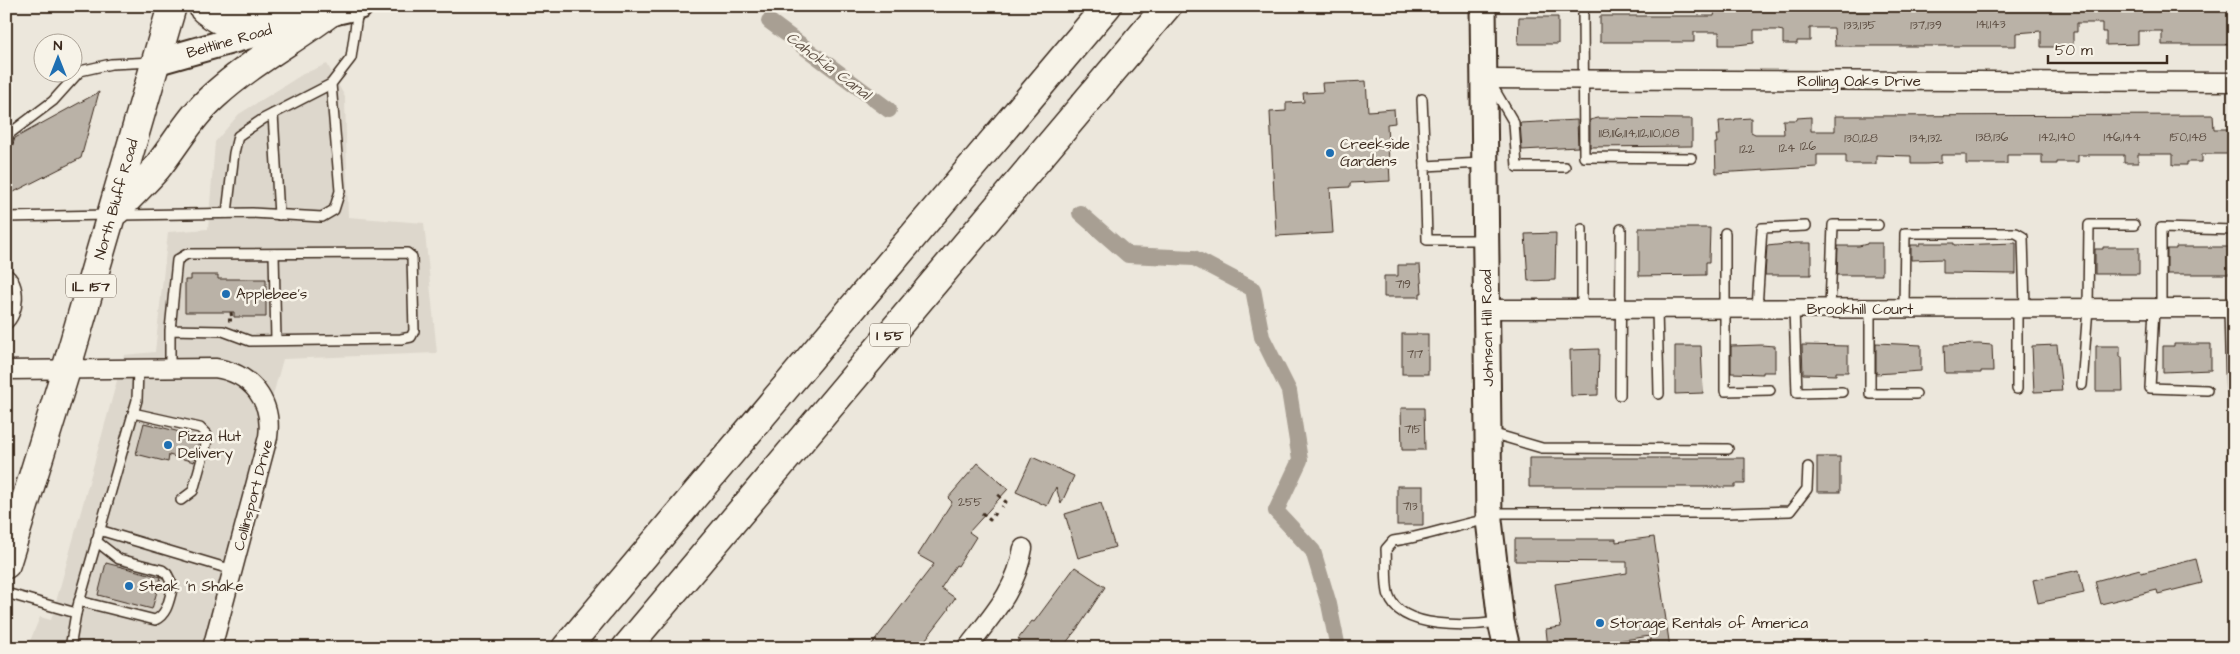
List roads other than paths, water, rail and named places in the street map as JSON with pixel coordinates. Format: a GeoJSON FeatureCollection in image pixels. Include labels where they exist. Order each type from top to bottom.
{"type":"FeatureCollection","features":[{"type":"Feature","properties":{"kind":"main road","name":"North Bluff Road"},"geometry":{"type":"LineString","coordinates":[[6,564],[66,370],[172,6]]}},
{"type":"Feature","properties":{"kind":"main road"},"geometry":{"type":"LineString","coordinates":[[203,6],[204,10],[222,21],[263,19],[300,11],[345,9]]}},
{"type":"Feature","properties":{"kind":"main road"},"geometry":{"type":"LineString","coordinates":[[566,648],[1107,6]]}},
{"type":"Feature","properties":{"kind":"main road"},"geometry":{"type":"LineString","coordinates":[[112,215],[156,169],[189,121],[215,95],[256,61],[345,9]]}},
{"type":"Feature","properties":{"kind":"main road","name":"I 55"},"geometry":{"type":"LineString","coordinates":[[626,648],[1161,15]]}},
{"type":"Feature","properties":{"kind":"street","name":"Johnson Hill Road"},"geometry":{"type":"LineString","coordinates":[[1482,6],[1486,79],[1486,309],[1489,516],[1501,622],[1507,648]]}},
{"type":"Feature","properties":{"kind":"street","name":"Beltline Road"},"geometry":{"type":"LineString","coordinates":[[156,62],[345,9]]}},
{"type":"Feature","properties":{"kind":"street","name":"Rolling Oaks Drive"},"geometry":{"type":"LineString","coordinates":[[1486,79],[2234,82]]}},
{"type":"Feature","properties":{"kind":"street","name":"Brookhill Court"},"geometry":{"type":"LineString","coordinates":[[1486,309],[2231,308]]}},
{"type":"Feature","properties":{"kind":"street","name":"Collinsport Drive"},"geometry":{"type":"LineString","coordinates":[[6,370],[215,368],[243,377],[258,390],[267,408],[270,427],[212,648]]}},
{"type":"Feature","properties":{"kind":"street"},"geometry":{"type":"LineString","coordinates":[[971,646],[1012,588],[1020,568],[1023,548]]}},
{"type":"Feature","properties":{"kind":"lane"},"geometry":{"type":"LineString","coordinates":[[1586,6],[1583,12],[1584,158],[1691,158]]}},
{"type":"Feature","properties":{"kind":"lane"},"geometry":{"type":"LineString","coordinates":[[227,213],[234,153],[238,136],[273,114],[331,84],[351,58],[345,9]]}},
{"type":"Feature","properties":{"kind":"lane"},"geometry":{"type":"LineString","coordinates":[[6,146],[9,134],[53,102],[80,70],[112,64],[156,62]]}},
{"type":"Feature","properties":{"kind":"lane"},"geometry":{"type":"LineString","coordinates":[[1486,79],[1514,123],[1517,167],[1565,167]]}},
{"type":"Feature","properties":{"kind":"lane"},"geometry":{"type":"LineString","coordinates":[[6,218],[227,213],[322,217],[334,210],[340,190],[331,84]]}},
{"type":"Feature","properties":{"kind":"lane"},"geometry":{"type":"LineString","coordinates":[[1422,99],[1427,240],[1486,240]]}},
{"type":"Feature","properties":{"kind":"lane"},"geometry":{"type":"LineString","coordinates":[[273,114],[279,215]]}},
{"type":"Feature","properties":{"kind":"lane"},"geometry":{"type":"LineString","coordinates":[[1424,166],[1485,163]]}},
{"type":"Feature","properties":{"kind":"lane"},"geometry":{"type":"LineString","coordinates":[[1830,308],[1833,225],[1878,225]]}},
{"type":"Feature","properties":{"kind":"lane"},"geometry":{"type":"LineString","coordinates":[[2082,384],[2088,308],[2089,225],[2134,225]]}},
{"type":"Feature","properties":{"kind":"lane"},"geometry":{"type":"LineString","coordinates":[[1757,309],[1762,228],[1806,226]]}},
{"type":"Feature","properties":{"kind":"lane"},"geometry":{"type":"LineString","coordinates":[[2207,390],[2150,388],[2158,308],[2161,228],[2234,230]]}},
{"type":"Feature","properties":{"kind":"lane"},"geometry":{"type":"LineString","coordinates":[[1582,229],[1582,309]]}},
{"type":"Feature","properties":{"kind":"lane"},"geometry":{"type":"LineString","coordinates":[[1620,229],[1620,395]]}},
{"type":"Feature","properties":{"kind":"lane"},"geometry":{"type":"LineString","coordinates":[[1725,233],[1725,391],[1770,390]]}},
{"type":"Feature","properties":{"kind":"lane"},"geometry":{"type":"LineString","coordinates":[[1904,308],[1905,233],[2016,233],[2023,237],[2017,389]]}},
{"type":"Feature","properties":{"kind":"lane"},"geometry":{"type":"LineString","coordinates":[[170,330],[223,331],[250,341],[401,339],[411,337],[414,331],[414,273],[412,257],[407,254],[187,254],[181,256],[177,260],[170,330],[170,368]]}},
{"type":"Feature","properties":{"kind":"lane"},"geometry":{"type":"LineString","coordinates":[[274,254],[276,340]]}},
{"type":"Feature","properties":{"kind":"lane"},"geometry":{"type":"LineString","coordinates":[[6,273],[12,276],[17,285],[14,313],[6,325]]}},
{"type":"Feature","properties":{"kind":"lane"},"geometry":{"type":"LineString","coordinates":[[1870,308],[1870,394],[1916,394]]}},
{"type":"Feature","properties":{"kind":"lane"},"geometry":{"type":"LineString","coordinates":[[2231,308],[2231,388],[2234,388]]}},
{"type":"Feature","properties":{"kind":"lane"},"geometry":{"type":"LineString","coordinates":[[1657,309],[1659,394]]}},
{"type":"Feature","properties":{"kind":"lane"},"geometry":{"type":"LineString","coordinates":[[1794,309],[1798,393],[1842,392]]}},
{"type":"Feature","properties":{"kind":"lane"},"geometry":{"type":"LineString","coordinates":[[70,648],[79,601],[133,413],[136,400],[138,369]]}},
{"type":"Feature","properties":{"kind":"lane"},"geometry":{"type":"LineString","coordinates":[[133,413],[200,428],[207,434],[207,441],[193,491],[181,500]]}},
{"type":"Feature","properties":{"kind":"lane"},"geometry":{"type":"LineString","coordinates":[[1488,432],[1542,448],[1728,449]]}},
{"type":"Feature","properties":{"kind":"lane"},"geometry":{"type":"LineString","coordinates":[[1501,622],[1474,626],[1417,620],[1399,611],[1388,596],[1386,549],[1393,541],[1422,537],[1443,528],[1489,516],[1790,511],[1807,489],[1808,467]]}},
{"type":"Feature","properties":{"kind":"lane"},"geometry":{"type":"LineString","coordinates":[[99,530],[233,570]]}},
{"type":"Feature","properties":{"kind":"lane"},"geometry":{"type":"LineString","coordinates":[[79,601],[154,620],[162,617],[166,611],[173,586],[172,580],[162,570],[119,559],[96,540]]}},
{"type":"Feature","properties":{"kind":"lane"},"geometry":{"type":"LineString","coordinates":[[6,593],[76,613]]}},
{"type":"Feature","properties":{"kind":"waterway","name":"Cahokia Canal"},"geometry":{"type":"LineString","coordinates":[[769,21],[889,110]]}},
{"type":"Feature","properties":{"kind":"waterway","name":"Cahokia Canal"},"geometry":{"type":"LineString","coordinates":[[1080,213],[1128,255],[1194,258],[1253,289],[1262,337],[1289,391],[1300,460],[1276,511],[1313,551],[1329,604],[1338,648]]}},
{"type":"Feature","properties":{"kind":"place","name":"Creekside Gardens"},"geometry":{"type":"Point","coordinates":[1330,153]}},
{"type":"Feature","properties":{"kind":"place","name":"Applebee's"},"geometry":{"type":"Point","coordinates":[226,294]}},
{"type":"Feature","properties":{"kind":"place","name":"Pizza Hut Delivery"},"geometry":{"type":"Point","coordinates":[168,445]}},
{"type":"Feature","properties":{"kind":"place","name":"Steak 'n Shake"},"geometry":{"type":"Point","coordinates":[129,586]}},
{"type":"Feature","properties":{"kind":"place","name":"Storage Rentals of America"},"geometry":{"type":"Point","coordinates":[1600,623]}}]}
